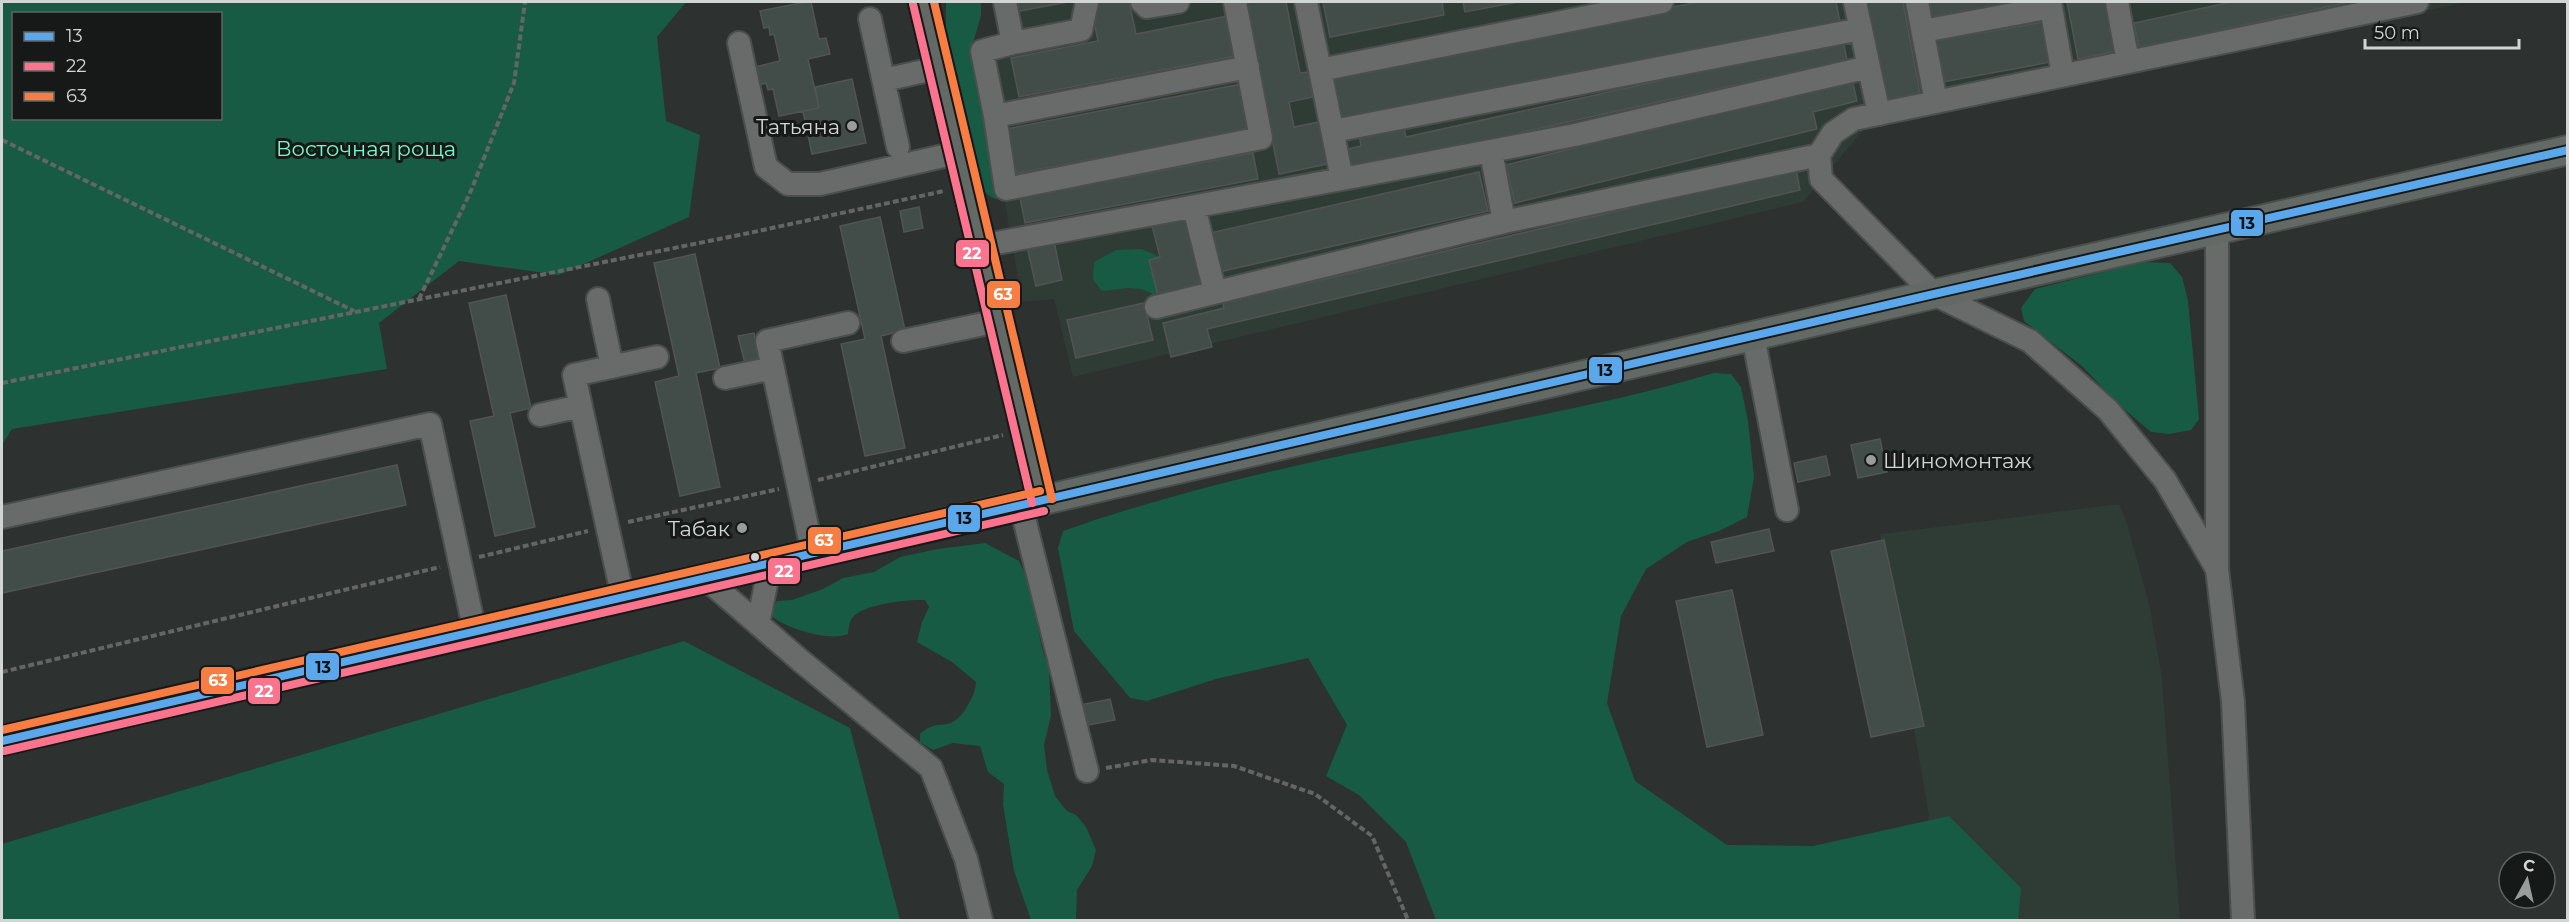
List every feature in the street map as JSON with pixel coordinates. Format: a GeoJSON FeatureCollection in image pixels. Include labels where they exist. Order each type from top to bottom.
{"type":"FeatureCollection","features":[{"type":"Feature","properties":{"kind":"main road"},"geometry":{"type":"LineString","coordinates":[[923,2],[957,153],[1025,430],[1032,504]]}},
{"type":"Feature","properties":{"kind":"main road"},"geometry":{"type":"LineString","coordinates":[[2,741],[2568,150]]}},
{"type":"Feature","properties":{"kind":"street"},"geometry":{"type":"LineString","coordinates":[[1005,2],[1014,43]]}},
{"type":"Feature","properties":{"kind":"street"},"geometry":{"type":"LineString","coordinates":[[1087,2],[1081,30],[982,51],[1006,189],[1261,138],[1235,2]]}},
{"type":"Feature","properties":{"kind":"street"},"geometry":{"type":"LineString","coordinates":[[1142,2],[1148,7],[1178,2]]}},
{"type":"Feature","properties":{"kind":"street"},"geometry":{"type":"LineString","coordinates":[[1306,2],[1342,179]]}},
{"type":"Feature","properties":{"kind":"street"},"geometry":{"type":"LineString","coordinates":[[1855,2],[1879,114]]}},
{"type":"Feature","properties":{"kind":"street"},"geometry":{"type":"LineString","coordinates":[[1917,2],[1936,102]]}},
{"type":"Feature","properties":{"kind":"street"},"geometry":{"type":"LineString","coordinates":[[2117,2],[2128,62]]}},
{"type":"Feature","properties":{"kind":"street"},"geometry":{"type":"LineString","coordinates":[[2217,569],[2165,480],[2108,410],[2030,341],[1935,294],[1821,180],[1819,155],[1833,133],[1854,119],[2417,2]]}},
{"type":"Feature","properties":{"kind":"street"},"geometry":{"type":"LineString","coordinates":[[1320,70],[1574,10],[1650,3]]}},
{"type":"Feature","properties":{"kind":"street"},"geometry":{"type":"LineString","coordinates":[[1923,31],[2050,4],[2063,75]]}},
{"type":"Feature","properties":{"kind":"street"},"geometry":{"type":"LineString","coordinates":[[870,19],[898,147]]}},
{"type":"Feature","properties":{"kind":"street"},"geometry":{"type":"LineString","coordinates":[[1333,131],[1861,29]]}},
{"type":"Feature","properties":{"kind":"street"},"geometry":{"type":"LineString","coordinates":[[739,43],[766,167],[788,184],[820,184],[957,153]]}},
{"type":"Feature","properties":{"kind":"street"},"geometry":{"type":"LineString","coordinates":[[980,246],[1575,135],[1869,66]]}},
{"type":"Feature","properties":{"kind":"street"},"geometry":{"type":"LineString","coordinates":[[995,116],[1248,67]]}},
{"type":"Feature","properties":{"kind":"street"},"geometry":{"type":"LineString","coordinates":[[884,80],[938,68]]}},
{"type":"Feature","properties":{"kind":"street"},"geometry":{"type":"LineString","coordinates":[[1491,151],[1504,222]]}},
{"type":"Feature","properties":{"kind":"street"},"geometry":{"type":"LineString","coordinates":[[1156,307],[1504,222],[1819,155]]}},
{"type":"Feature","properties":{"kind":"street"},"geometry":{"type":"LineString","coordinates":[[1194,207],[1215,292]]}},
{"type":"Feature","properties":{"kind":"street"},"geometry":{"type":"LineString","coordinates":[[2217,229],[2217,569],[2233,702],[2243,921]]}},
{"type":"Feature","properties":{"kind":"street"},"geometry":{"type":"LineString","coordinates":[[598,299],[612,367]]}},
{"type":"Feature","properties":{"kind":"street"},"geometry":{"type":"LineString","coordinates":[[903,341],[998,321]]}},
{"type":"Feature","properties":{"kind":"street"},"geometry":{"type":"LineString","coordinates":[[813,554],[767,341],[848,323]]}},
{"type":"Feature","properties":{"kind":"street"},"geometry":{"type":"LineString","coordinates":[[1753,336],[1786,510]]}},
{"type":"Feature","properties":{"kind":"street"},"geometry":{"type":"LineString","coordinates":[[623,598],[574,375],[657,357]]}},
{"type":"Feature","properties":{"kind":"street"},"geometry":{"type":"LineString","coordinates":[[725,378],[773,368]]}},
{"type":"Feature","properties":{"kind":"street"},"geometry":{"type":"LineString","coordinates":[[540,415],[581,406]]}},
{"type":"Feature","properties":{"kind":"street"},"geometry":{"type":"LineString","coordinates":[[2,517],[430,424],[475,632]]}},
{"type":"Feature","properties":{"kind":"street"},"geometry":{"type":"LineString","coordinates":[[1032,504],[1087,771]]}},
{"type":"Feature","properties":{"kind":"street"},"geometry":{"type":"LineString","coordinates":[[758,624],[770,564]]}},
{"type":"Feature","properties":{"kind":"street"},"geometry":{"type":"LineString","coordinates":[[706,579],[931,768],[966,859],[981,921]]}},
{"type":"Feature","properties":{"kind":"path"},"geometry":{"type":"LineString","coordinates":[[419,299],[470,193],[514,83],[525,2]]}},
{"type":"Feature","properties":{"kind":"path"},"geometry":{"type":"LineString","coordinates":[[2,140],[355,312]]}},
{"type":"Feature","properties":{"kind":"path"},"geometry":{"type":"LineString","coordinates":[[2,383],[965,186]]}},
{"type":"Feature","properties":{"kind":"path"},"geometry":{"type":"LineString","coordinates":[[2,672],[607,527],[798,485],[1025,430]]}},
{"type":"Feature","properties":{"kind":"path"},"geometry":{"type":"LineString","coordinates":[[1087,771],[1152,760],[1234,765],[1315,794],[1372,836],[1408,921]]}},
{"type":"Feature","properties":{"kind":"shaded area"},"geometry":{"type":"Polygon","coordinates":[[[991,2],[2467,2],[1863,130],[1803,202],[1073,377],[1054,299],[1022,302],[981,64],[1003,57],[991,2]]]}},
{"type":"Feature","properties":{"kind":"shaded area"},"geometry":{"type":"Polygon","coordinates":[[[2119,504],[2127,523],[2150,608],[2162,678],[2180,920],[1905,920],[1929,816],[1880,534],[2119,504]]]}},
{"type":"Feature","properties":{"kind":"green space","name":"Восточная роща"},"geometry":{"type":"Polygon","coordinates":[[[2,2],[686,2],[657,37],[666,121],[700,135],[689,217],[559,275],[459,261],[379,323],[387,369],[12,429],[2,445],[2,2]]]}},
{"type":"Feature","properties":{"kind":"green space"},"geometry":{"type":"Polygon","coordinates":[[[946,2],[981,2],[981,16],[973,43],[1007,199],[993,198],[981,188],[946,87],[946,2]]]}},
{"type":"Feature","properties":{"kind":"green space"},"geometry":{"type":"Polygon","coordinates":[[[1141,249],[1160,257],[1149,260],[1158,296],[1141,289],[1102,291],[1093,280],[1094,262],[1116,250],[1141,249]]]}},
{"type":"Feature","properties":{"kind":"green space"},"geometry":{"type":"Polygon","coordinates":[[[2143,262],[2170,263],[2182,277],[2188,301],[2199,419],[2191,430],[2169,434],[2151,432],[2118,404],[2083,367],[2024,321],[2021,308],[2035,289],[2143,262]]]}},
{"type":"Feature","properties":{"kind":"green space"},"geometry":{"type":"Polygon","coordinates":[[[1714,373],[1731,374],[1741,387],[1748,421],[1754,477],[1747,517],[1719,531],[1687,542],[1646,569],[1621,616],[1607,703],[1635,781],[1727,845],[1813,846],[1949,816],[2021,888],[2018,920],[1436,920],[1406,842],[1359,795],[1326,776],[1347,725],[1308,658],[1216,679],[1147,701],[1130,698],[1074,631],[1058,548],[1063,531],[1158,501],[1255,475],[1584,406],[1714,373]]]}},
{"type":"Feature","properties":{"kind":"green space"},"geometry":{"type":"Polygon","coordinates":[[[985,543],[1019,561],[1029,583],[1042,648],[1049,669],[1051,716],[1044,745],[1047,770],[1055,796],[1067,811],[1076,815],[1086,827],[1096,850],[1092,866],[1077,890],[1076,920],[1031,920],[1014,871],[1003,805],[1004,784],[988,772],[980,746],[953,743],[933,750],[920,742],[920,734],[927,729],[950,723],[961,715],[968,705],[976,682],[952,662],[917,642],[929,607],[925,600],[909,600],[876,606],[859,612],[850,623],[848,634],[840,636],[820,635],[798,630],[773,617],[772,609],[777,601],[792,600],[823,589],[843,578],[874,572],[900,557],[985,543]]]}},
{"type":"Feature","properties":{"kind":"green space"},"geometry":{"type":"Polygon","coordinates":[[[684,641],[850,728],[900,920],[2,920],[2,844],[684,641]]]}},
{"type":"Feature","properties":{"kind":"building"},"geometry":{"type":"Polygon","coordinates":[[[811,2],[819,39],[826,38],[830,54],[808,59],[819,108],[779,116],[773,89],[768,90],[766,83],[759,85],[755,67],[780,61],[774,34],[770,35],[769,27],[764,28],[760,11],[811,2]]]}},
{"type":"Feature","properties":{"kind":"building"},"geometry":{"type":"Polygon","coordinates":[[[1013,2],[1068,2],[1015,12],[1013,2]]]}},
{"type":"Feature","properties":{"kind":"building"},"geometry":{"type":"Polygon","coordinates":[[[1090,2],[1129,2],[1136,34],[1228,16],[1236,56],[1019,97],[1011,58],[1098,41],[1090,2]]]}},
{"type":"Feature","properties":{"kind":"building"},"geometry":{"type":"Polygon","coordinates":[[[1245,2],[1286,2],[1300,73],[1308,72],[1313,97],[1289,102],[1294,127],[1319,122],[1328,164],[1279,174],[1245,2]]]}},
{"type":"Feature","properties":{"kind":"building"},"geometry":{"type":"Polygon","coordinates":[[[1323,2],[1442,2],[1444,15],[1330,37],[1323,2]]]}},
{"type":"Feature","properties":{"kind":"building"},"geometry":{"type":"Polygon","coordinates":[[[1463,2],[1518,2],[1465,12],[1463,2]]]}},
{"type":"Feature","properties":{"kind":"building"},"geometry":{"type":"Polygon","coordinates":[[[1699,2],[1836,2],[1840,22],[1341,119],[1332,73],[1699,2]]]}},
{"type":"Feature","properties":{"kind":"building"},"geometry":{"type":"Polygon","coordinates":[[[1862,2],[1903,2],[1920,93],[1881,101],[1862,2]]]}},
{"type":"Feature","properties":{"kind":"building"},"geometry":{"type":"Polygon","coordinates":[[[1926,2],[2011,2],[1929,17],[1926,2]]]}},
{"type":"Feature","properties":{"kind":"building"},"geometry":{"type":"Polygon","coordinates":[[[2067,2],[2107,2],[2117,51],[2078,59],[2067,2]]]}},
{"type":"Feature","properties":{"kind":"building"},"geometry":{"type":"Polygon","coordinates":[[[2231,2],[2349,2],[2139,48],[2134,23],[2231,2]]]}},
{"type":"Feature","properties":{"kind":"building"},"geometry":{"type":"Polygon","coordinates":[[[2044,22],[2051,62],[1943,82],[1935,41],[2044,22]]]}},
{"type":"Feature","properties":{"kind":"building"},"geometry":{"type":"Polygon","coordinates":[[[1843,40],[1847,60],[1348,171],[1343,150],[1361,146],[1359,134],[1403,125],[1406,137],[1843,40]]]}},
{"type":"Feature","properties":{"kind":"building"},"geometry":{"type":"Polygon","coordinates":[[[852,79],[866,143],[812,154],[803,111],[819,108],[815,87],[852,79]]]}},
{"type":"Feature","properties":{"kind":"building"},"geometry":{"type":"Polygon","coordinates":[[[1852,79],[1857,101],[1813,112],[1817,129],[1515,203],[1506,165],[1852,79]]]}},
{"type":"Feature","properties":{"kind":"building"},"geometry":{"type":"Polygon","coordinates":[[[1242,84],[1251,129],[1014,174],[1006,129],[1242,84]]]}},
{"type":"Feature","properties":{"kind":"building"},"geometry":{"type":"Polygon","coordinates":[[[1253,153],[1258,179],[1025,223],[1020,198],[1253,153]]]}},
{"type":"Feature","properties":{"kind":"building"},"geometry":{"type":"Polygon","coordinates":[[[1796,169],[1800,190],[1207,329],[1212,347],[1171,357],[1163,323],[1224,308],[1223,303],[1796,169]]]}},
{"type":"Feature","properties":{"kind":"building"},"geometry":{"type":"Polygon","coordinates":[[[1479,172],[1488,211],[1219,272],[1210,233],[1479,172]]]}},
{"type":"Feature","properties":{"kind":"building"},"geometry":{"type":"Polygon","coordinates":[[[919,207],[923,228],[904,232],[900,211],[919,207]]]}},
{"type":"Feature","properties":{"kind":"building"},"geometry":{"type":"Polygon","coordinates":[[[1190,212],[1207,284],[1158,296],[1149,260],[1160,257],[1151,222],[1190,212]]]}},
{"type":"Feature","properties":{"kind":"building"},"geometry":{"type":"Polygon","coordinates":[[[880,217],[905,330],[881,336],[905,448],[865,456],[841,344],[865,339],[840,226],[880,217]]]}},
{"type":"Feature","properties":{"kind":"building"},"geometry":{"type":"Polygon","coordinates":[[[1054,241],[1062,280],[1036,286],[1027,247],[1054,241]]]}},
{"type":"Feature","properties":{"kind":"building"},"geometry":{"type":"Polygon","coordinates":[[[695,254],[720,368],[696,373],[720,487],[680,496],[655,382],[679,376],[654,263],[695,254]]]}},
{"type":"Feature","properties":{"kind":"building"},"geometry":{"type":"Polygon","coordinates":[[[506,295],[531,408],[510,413],[535,527],[495,536],[470,421],[494,416],[469,303],[506,295]]]}},
{"type":"Feature","properties":{"kind":"building"},"geometry":{"type":"Polygon","coordinates":[[[1144,303],[1153,340],[1076,358],[1067,320],[1144,303]]]}},
{"type":"Feature","properties":{"kind":"building"},"geometry":{"type":"Polygon","coordinates":[[[754,333],[761,361],[745,364],[738,336],[754,333]]]}},
{"type":"Feature","properties":{"kind":"building"},"geometry":{"type":"Polygon","coordinates":[[[1880,439],[1887,472],[1858,478],[1851,445],[1880,439]]]}},
{"type":"Feature","properties":{"kind":"building"},"geometry":{"type":"Polygon","coordinates":[[[1826,456],[1830,475],[1798,482],[1794,463],[1826,456]]]}},
{"type":"Feature","properties":{"kind":"building"},"geometry":{"type":"Polygon","coordinates":[[[397,465],[406,505],[2,593],[2,551],[397,465]]]}},
{"type":"Feature","properties":{"kind":"building","name":"Табак"},"geometry":{"type":"Polygon","coordinates":[[[745,523],[747,531],[740,533],[737,525],[745,523]]]}},
{"type":"Feature","properties":{"kind":"building"},"geometry":{"type":"Polygon","coordinates":[[[1769,529],[1774,551],[1716,563],[1711,542],[1769,529]]]}},
{"type":"Feature","properties":{"kind":"building"},"geometry":{"type":"Polygon","coordinates":[[[1884,540],[1924,726],[1871,737],[1831,551],[1884,540]]]}},
{"type":"Feature","properties":{"kind":"building"},"geometry":{"type":"Polygon","coordinates":[[[1732,590],[1763,735],[1707,747],[1676,601],[1732,590]]]}},
{"type":"Feature","properties":{"kind":"building"},"geometry":{"type":"Polygon","coordinates":[[[1110,699],[1115,720],[1079,727],[1074,706],[1110,699]]]}},
{"type":"Feature","properties":{"kind":"transit line","name":"63"},"geometry":{"type":"LineString","coordinates":[[934,2],[1052,499]]}},
{"type":"Feature","properties":{"kind":"transit line","name":"22"},"geometry":{"type":"LineString","coordinates":[[913,4],[1032,503]]}},
{"type":"Feature","properties":{"kind":"transit line","name":"13"},"geometry":{"type":"LineString","coordinates":[[2,741],[1934,294],[2568,150]]}},
{"type":"Feature","properties":{"kind":"transit line","name":"63"},"geometry":{"type":"LineString","coordinates":[[2,730],[1040,491]]}},
{"type":"Feature","properties":{"kind":"transit line","name":"22"},"geometry":{"type":"LineString","coordinates":[[4,751],[1044,511]]}},
{"type":"Feature","properties":{"kind":"place","name":"Татьяна"},"geometry":{"type":"Point","coordinates":[852,126]}},
{"type":"Feature","properties":{"kind":"place","name":"Шиномонтаж"},"geometry":{"type":"Point","coordinates":[1871,460]}},
{"type":"Feature","properties":{"kind":"place","name":"Табак"},"geometry":{"type":"Point","coordinates":[742,528]}}]}
